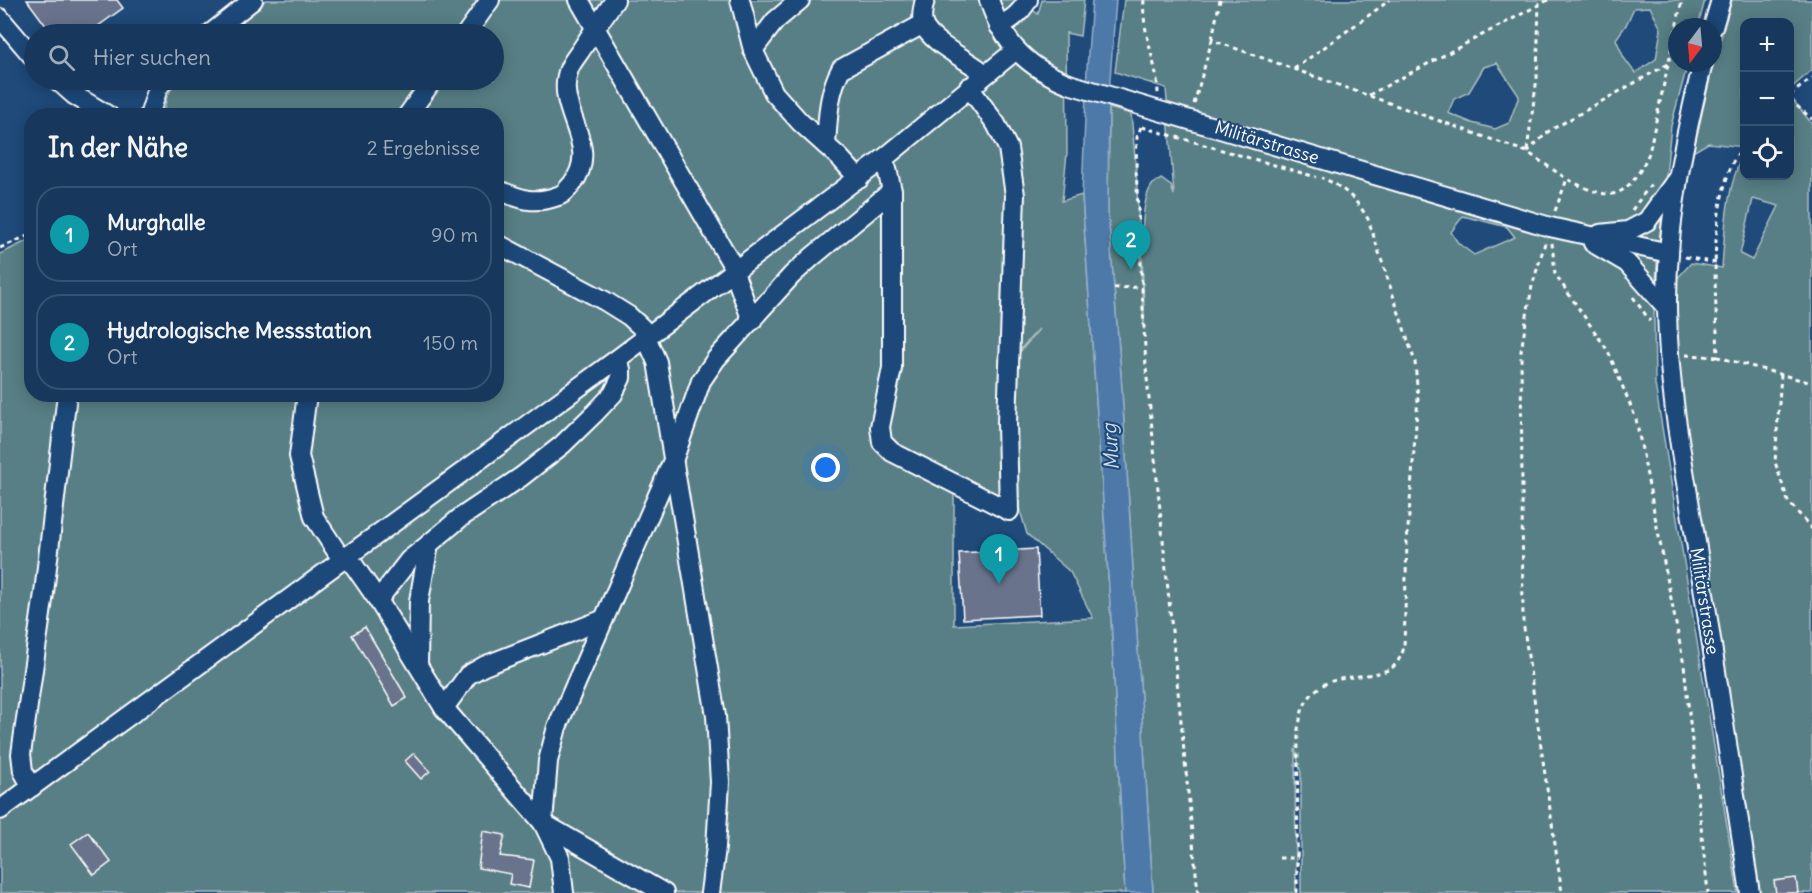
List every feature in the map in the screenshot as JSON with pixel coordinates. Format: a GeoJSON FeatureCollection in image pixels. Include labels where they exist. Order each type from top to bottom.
{"type":"FeatureCollection","features":[{"type":"Feature","properties":{"kind":"street"},"geometry":{"type":"LineString","coordinates":[[223,24],[253,0]]}},
{"type":"Feature","properties":{"kind":"street"},"geometry":{"type":"LineString","coordinates":[[473,24],[490,0]]}},
{"type":"Feature","properties":{"kind":"street"},"geometry":{"type":"LineString","coordinates":[[579,0],[734,271],[752,321]]}},
{"type":"Feature","properties":{"kind":"street"},"geometry":{"type":"LineString","coordinates":[[504,192],[522,200],[543,201],[563,194],[577,178],[583,157],[581,137],[570,112],[565,91],[569,69],[615,0]]}},
{"type":"Feature","properties":{"kind":"street"},"geometry":{"type":"LineString","coordinates":[[741,0],[753,50],[774,93],[800,122],[859,178]]}},
{"type":"Feature","properties":{"kind":"street"},"geometry":{"type":"LineString","coordinates":[[753,50],[775,21],[800,0]]}},
{"type":"Feature","properties":{"kind":"street"},"geometry":{"type":"LineString","coordinates":[[925,0],[922,9],[924,24],[934,38],[985,74]]}},
{"type":"Feature","properties":{"kind":"street","name":"Militärstrasse"},"geometry":{"type":"LineString","coordinates":[[989,0],[999,26],[1016,50],[1036,68],[1072,85],[1550,227],[1669,253]]}},
{"type":"Feature","properties":{"kind":"street"},"geometry":{"type":"LineString","coordinates":[[999,26],[1013,20],[1028,0]]}},
{"type":"Feature","properties":{"kind":"street"},"geometry":{"type":"LineString","coordinates":[[1716,18],[1721,0]]}},
{"type":"Feature","properties":{"kind":"street"},"geometry":{"type":"LineString","coordinates":[[0,18],[24,46]]}},
{"type":"Feature","properties":{"kind":"street"},"geometry":{"type":"LineString","coordinates":[[826,145],[829,99],[840,69],[924,24]]}},
{"type":"Feature","properties":{"kind":"street"},"geometry":{"type":"LineString","coordinates":[[0,810],[411,512],[616,360],[859,178],[1016,50]]}},
{"type":"Feature","properties":{"kind":"street","name":"Militärstrasse"},"geometry":{"type":"LineString","coordinates":[[1700,72],[1678,177],[1669,253],[1667,308],[1669,354],[1682,454],[1750,893]]}},
{"type":"Feature","properties":{"kind":"street"},"geometry":{"type":"LineString","coordinates":[[882,160],[888,170],[892,191],[892,368],[880,427],[882,442],[901,457],[1009,511],[1006,423],[1015,195],[1008,148],[996,124],[969,87]]}},
{"type":"Feature","properties":{"kind":"street"},"geometry":{"type":"LineString","coordinates":[[68,90],[96,108]]}},
{"type":"Feature","properties":{"kind":"street"},"geometry":{"type":"LineString","coordinates":[[152,108],[157,90]]}},
{"type":"Feature","properties":{"kind":"street"},"geometry":{"type":"LineString","coordinates":[[413,108],[426,90]]}},
{"type":"Feature","properties":{"kind":"street","name":"Militärstrasse"},"geometry":{"type":"LineString","coordinates":[[1582,235],[1628,231],[1647,221],[1678,177]]}},
{"type":"Feature","properties":{"kind":"street"},"geometry":{"type":"LineString","coordinates":[[543,823],[548,761],[557,727],[674,458],[701,381],[716,359],[812,257],[892,191]]}},
{"type":"Feature","properties":{"kind":"street","name":"Militärstrasse"},"geometry":{"type":"LineString","coordinates":[[1582,235],[1627,263],[1667,308]]}},
{"type":"Feature","properties":{"kind":"street"},"geometry":{"type":"LineString","coordinates":[[504,247],[605,301],[628,316],[642,328],[657,363],[716,716],[720,783],[716,847],[710,893]]}},
{"type":"Feature","properties":{"kind":"street"},"geometry":{"type":"LineString","coordinates":[[378,600],[409,560],[460,518],[521,477],[562,445],[595,413],[613,394],[621,378],[621,369],[616,360]]}},
{"type":"Feature","properties":{"kind":"street"},"geometry":{"type":"LineString","coordinates":[[32,787],[23,771],[21,754],[44,593],[66,402]]}},
{"type":"Feature","properties":{"kind":"street"},"geometry":{"type":"LineString","coordinates":[[306,402],[298,456],[314,517],[337,552],[353,564],[378,600],[444,708],[543,823],[560,858],[564,893]]}},
{"type":"Feature","properties":{"kind":"street"},"geometry":{"type":"LineString","coordinates":[[417,665],[420,601],[429,544]]}},
{"type":"Feature","properties":{"kind":"street"},"geometry":{"type":"LineString","coordinates":[[444,708],[468,675],[484,666],[603,620]]}},
{"type":"Feature","properties":{"kind":"street"},"geometry":{"type":"LineString","coordinates":[[543,823],[664,893]]}},
{"type":"Feature","properties":{"kind":"path"},"geometry":{"type":"LineString","coordinates":[[1144,0],[1143,13],[1158,83],[1158,100]]}},
{"type":"Feature","properties":{"kind":"path"},"geometry":{"type":"LineString","coordinates":[[1189,119],[1212,40],[1220,0]]}},
{"type":"Feature","properties":{"kind":"path"},"geometry":{"type":"LineString","coordinates":[[1294,69],[1390,0]]}},
{"type":"Feature","properties":{"kind":"path"},"geometry":{"type":"LineString","coordinates":[[1527,152],[1537,78],[1539,0]]}},
{"type":"Feature","properties":{"kind":"path"},"geometry":{"type":"LineString","coordinates":[[1368,96],[1548,0]]}},
{"type":"Feature","properties":{"kind":"path"},"geometry":{"type":"LineString","coordinates":[[1678,18],[1682,0]]}},
{"type":"Feature","properties":{"kind":"path"},"geometry":{"type":"LineString","coordinates":[[1212,40],[1527,152],[1567,179],[1592,190],[1612,194],[1625,188],[1642,168],[1649,153],[1668,64]]}},
{"type":"Feature","properties":{"kind":"path"},"geometry":{"type":"LineString","coordinates":[[1527,152],[1549,131],[1668,64]]}},
{"type":"Feature","properties":{"kind":"path"},"geometry":{"type":"LineString","coordinates":[[1794,92],[1812,78]]}},
{"type":"Feature","properties":{"kind":"path"},"geometry":{"type":"LineString","coordinates":[[1794,103],[1812,119]]}},
{"type":"Feature","properties":{"kind":"path"},"geometry":{"type":"LineString","coordinates":[[1198,893],[1146,368],[1136,168],[1137,137],[1142,127],[1325,179],[1342,188],[1360,205],[1368,219],[1415,362],[1418,398],[1407,541],[1404,648],[1399,660],[1389,669],[1329,681],[1314,691],[1304,707],[1298,729],[1297,893]]}},
{"type":"Feature","properties":{"kind":"path"},"geometry":{"type":"LineString","coordinates":[[1718,357],[1716,263],[1720,204],[1732,163],[1740,151]]}},
{"type":"Feature","properties":{"kind":"path"},"geometry":{"type":"LineString","coordinates":[[1562,893],[1523,621],[1521,351],[1532,286],[1567,179]]}},
{"type":"Feature","properties":{"kind":"path"},"geometry":{"type":"LineString","coordinates":[[1550,227],[1555,274],[1608,351],[1636,419],[1684,665],[1708,893]]}},
{"type":"Feature","properties":{"kind":"path"},"geometry":{"type":"LineString","coordinates":[[0,248],[24,238]]}},
{"type":"Feature","properties":{"kind":"path"},"geometry":{"type":"LineString","coordinates":[[1669,253],[1716,263]]}},
{"type":"Feature","properties":{"kind":"path"},"geometry":{"type":"LineString","coordinates":[[1114,288],[1142,287]]}},
{"type":"Feature","properties":{"kind":"path"},"geometry":{"type":"LineString","coordinates":[[1669,354],[1718,357],[1812,383]]}},
{"type":"Feature","properties":{"kind":"path"},"geometry":{"type":"LineString","coordinates":[[1781,373],[1774,462],[1788,501],[1812,529]]}},
{"type":"Feature","properties":{"kind":"path"},"geometry":{"type":"LineString","coordinates":[[1279,858],[1298,858]]}},
{"type":"Feature","properties":{"kind":"green space"},"geometry":{"type":"Polygon","coordinates":[[[266,0],[1019,0],[1038,14],[1042,0],[1084,0],[1080,36],[1066,33],[1067,153],[1062,201],[1082,195],[1111,618],[1125,893],[0,893],[0,254],[24,242],[24,402],[504,402],[504,108],[164,108],[171,90],[504,90],[504,24],[236,24],[266,0]],[[1039,329],[1001,370],[1004,501],[954,488],[954,625],[1093,618],[1070,572],[1027,534],[1019,507],[1013,407],[1015,358],[1039,329]]]}},
{"type":"Feature","properties":{"kind":"green space"},"geometry":{"type":"Polygon","coordinates":[[[1124,0],[1705,0],[1700,18],[1668,18],[1668,72],[1686,72],[1671,126],[1657,263],[1654,316],[1655,384],[1738,893],[1301,893],[1301,773],[1295,749],[1296,893],[1153,893],[1121,375],[1108,213],[1109,108],[1131,114],[1144,330],[1142,232],[1147,195],[1153,184],[1161,179],[1171,186],[1174,195],[1166,88],[1115,72],[1124,0]],[[1650,7],[1634,8],[1616,39],[1624,58],[1635,73],[1656,59],[1661,29],[1650,7]],[[1497,63],[1484,67],[1469,92],[1454,99],[1448,113],[1495,129],[1509,123],[1519,96],[1497,63]],[[1463,216],[1451,232],[1458,243],[1474,255],[1515,237],[1507,227],[1463,216]]]}},
{"type":"Feature","properties":{"kind":"green space"},"geometry":{"type":"Polygon","coordinates":[[[1732,0],[1812,0],[1812,70],[1794,86],[1794,18],[1740,18],[1740,147],[1708,143],[1693,152],[1711,72],[1722,72],[1722,34],[1732,0]]]}},
{"type":"Feature","properties":{"kind":"green space"},"geometry":{"type":"Polygon","coordinates":[[[1794,101],[1812,124],[1812,893],[1757,893],[1693,485],[1680,383],[1675,281],[1691,263],[1722,268],[1730,194],[1740,161],[1740,180],[1794,180],[1794,101]],[[1753,199],[1740,254],[1752,260],[1779,206],[1753,199]]]}},
{"type":"Feature","properties":{"kind":"water","name":"Murg"},"geometry":{"type":"Polygon","coordinates":[[[1092,0],[1116,0],[1109,92],[1108,213],[1121,375],[1153,893],[1125,893],[1111,618],[1082,195],[1092,0]]]}},
{"type":"Feature","properties":{"kind":"building"},"geometry":{"type":"Polygon","coordinates":[[[27,0],[117,0],[123,8],[101,24],[45,24],[27,0]]]}},
{"type":"Feature","properties":{"kind":"building"},"geometry":{"type":"Polygon","coordinates":[[[1036,549],[1040,615],[963,619],[959,553],[1036,549]]]}},
{"type":"Feature","properties":{"kind":"building"},"geometry":{"type":"Polygon","coordinates":[[[365,627],[407,698],[394,706],[352,635],[365,627]]]}},
{"type":"Feature","properties":{"kind":"building"},"geometry":{"type":"Polygon","coordinates":[[[414,753],[430,771],[421,779],[405,761],[414,753]]]}},
{"type":"Feature","properties":{"kind":"building"},"geometry":{"type":"Polygon","coordinates":[[[483,831],[505,835],[500,856],[534,860],[529,888],[509,884],[511,874],[478,868],[483,831]]]}},
{"type":"Feature","properties":{"kind":"building"},"geometry":{"type":"Polygon","coordinates":[[[88,832],[111,862],[94,875],[71,844],[88,832]]]}},
{"type":"Feature","properties":{"kind":"building"},"geometry":{"type":"Polygon","coordinates":[[[1796,878],[1798,893],[1776,893],[1774,881],[1796,878]]]}},
{"type":"Feature","properties":{"kind":"place","name":"Hydrologische Messstation"},"geometry":{"type":"Point","coordinates":[1131,270]}},
{"type":"Feature","properties":{"kind":"place","name":"Murghalle"},"geometry":{"type":"Point","coordinates":[999,584]}}]}
